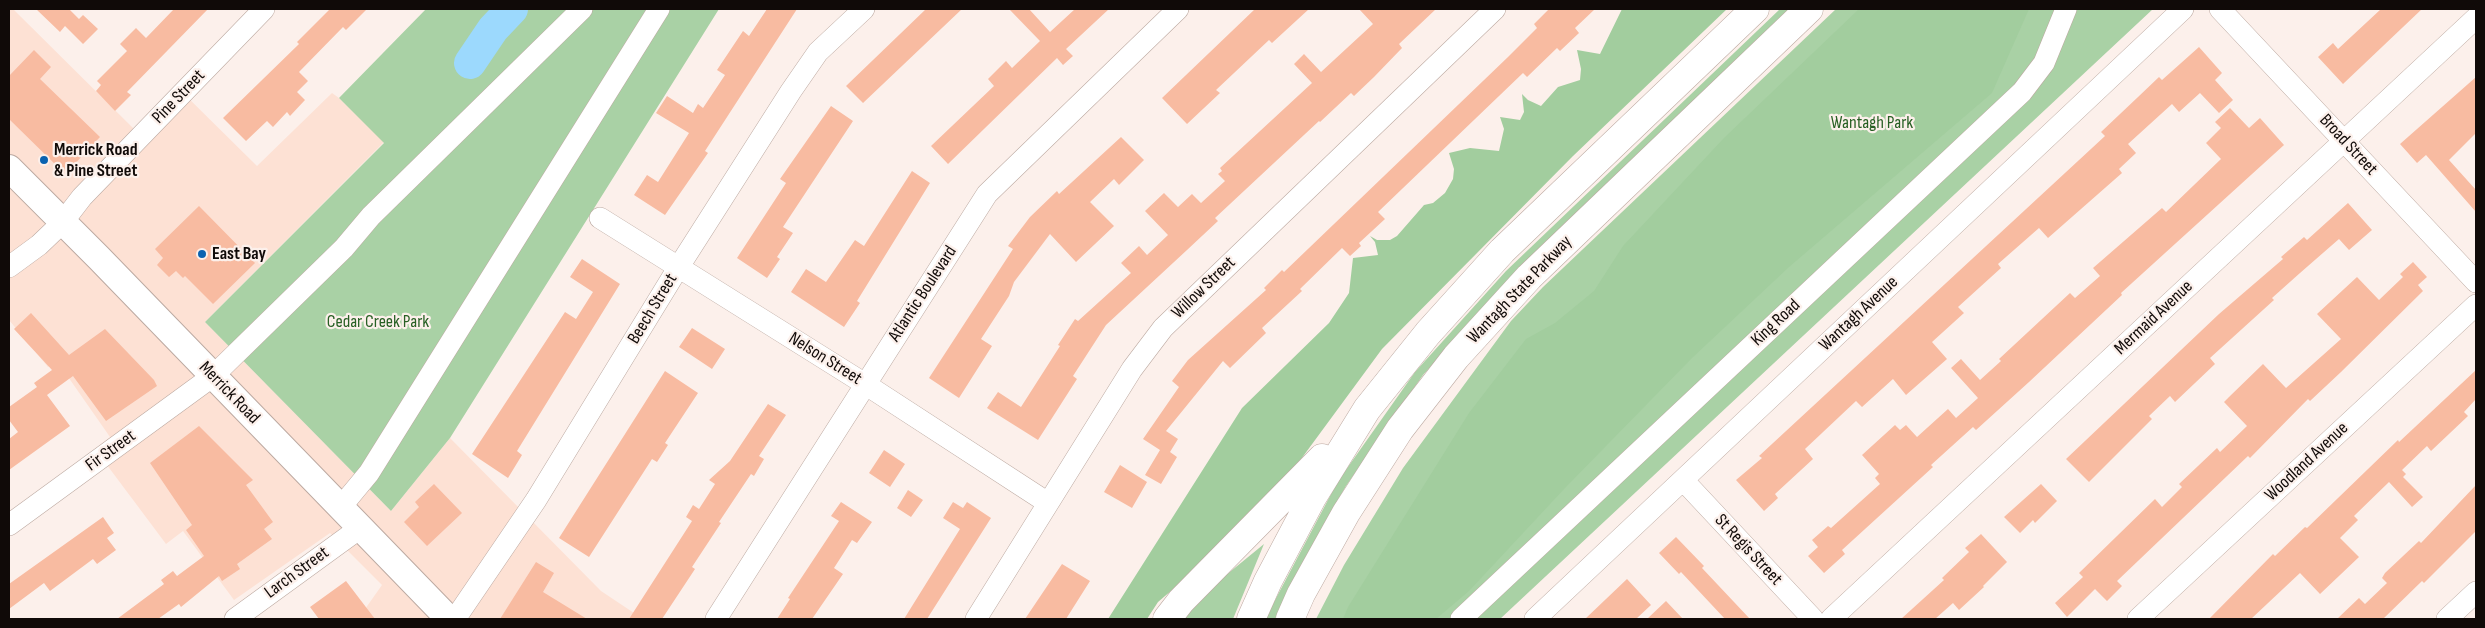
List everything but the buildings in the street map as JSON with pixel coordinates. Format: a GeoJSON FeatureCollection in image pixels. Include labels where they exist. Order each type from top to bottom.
{"type":"FeatureCollection","features":[{"type":"Feature","properties":{"kind":"highway"},"geometry":{"type":"LineString","coordinates":[[1166,619],[1181,601],[1270,514],[1367,409],[1428,333],[1502,251],[1755,9]]}},
{"type":"Feature","properties":{"kind":"highway","name":"Wantagh State Parkway"},"geometry":{"type":"LineString","coordinates":[[1290,619],[1301,594],[1346,513],[1400,429],[1456,357],[1529,277],[1809,9]]}},
{"type":"Feature","properties":{"kind":"highway"},"geometry":{"type":"LineString","coordinates":[[1251,619],[1268,581],[1312,498],[1367,409]]}},
{"type":"Feature","properties":{"kind":"highway"},"geometry":{"type":"LineString","coordinates":[[1309,619],[1400,429]]}},
{"type":"Feature","properties":{"kind":"main road","name":"Merrick Road"},"geometry":{"type":"LineString","coordinates":[[9,168],[99,258],[449,619]]}},
{"type":"Feature","properties":{"kind":"street","name":"Pine Street"},"geometry":{"type":"LineString","coordinates":[[9,268],[39,246],[62,223],[82,197],[264,9]]}},
{"type":"Feature","properties":{"kind":"street","name":"Fir Street"},"geometry":{"type":"LineString","coordinates":[[9,525],[212,376],[324,269],[370,216],[582,9]]}},
{"type":"Feature","properties":{"kind":"street"},"geometry":{"type":"LineString","coordinates":[[340,508],[369,473],[659,9]]}},
{"type":"Feature","properties":{"kind":"street","name":"Beech Street"},"geometry":{"type":"LineString","coordinates":[[455,619],[536,500],[678,268],[818,52],[864,9]]}},
{"type":"Feature","properties":{"kind":"street","name":"Atlantic Boulevard"},"geometry":{"type":"LineString","coordinates":[[716,619],[986,194],[1178,9]]}},
{"type":"Feature","properties":{"kind":"street","name":"Willow Street"},"geometry":{"type":"LineString","coordinates":[[976,619],[1132,369],[1163,328],[1495,9]]}},
{"type":"Feature","properties":{"kind":"street","name":"King Road"},"geometry":{"type":"LineString","coordinates":[[1461,619],[2022,92],[2044,63],[2066,9]]}},
{"type":"Feature","properties":{"kind":"street","name":"Wantagh Avenue"},"geometry":{"type":"LineString","coordinates":[[1535,619],[2183,9]]}},
{"type":"Feature","properties":{"kind":"street","name":"Broad Street"},"geometry":{"type":"LineString","coordinates":[[2220,9],[2476,282]]}},
{"type":"Feature","properties":{"kind":"street","name":"Mermaid Avenue"},"geometry":{"type":"LineString","coordinates":[[1831,619],[2476,18]]}},
{"type":"Feature","properties":{"kind":"street","name":"Nelson Street"},"geometry":{"type":"LineString","coordinates":[[600,218],[865,384],[1048,503]]}},
{"type":"Feature","properties":{"kind":"street","name":"Woodland Avenue"},"geometry":{"type":"LineString","coordinates":[[2138,619],[2476,305]]}},
{"type":"Feature","properties":{"kind":"street","name":"St Regis Street"},"geometry":{"type":"LineString","coordinates":[[1682,480],[1813,619]]}},
{"type":"Feature","properties":{"kind":"street","name":"Larch Street"},"geometry":{"type":"LineString","coordinates":[[235,619],[360,528]]}},
{"type":"Feature","properties":{"kind":"street"},"geometry":{"type":"LineString","coordinates":[[2447,619],[2476,592]]}},
{"type":"Feature","properties":{"kind":"shaded area"},"geometry":{"type":"Polygon","coordinates":[[[9,9],[13,9],[135,130],[177,87],[257,166],[332,93],[339,98],[384,142],[205,322],[391,511],[450,438],[601,591],[643,619],[358,619],[382,585],[330,533],[234,600],[183,531],[166,544],[95,449],[110,437],[57,361],[48,367],[9,320],[9,9]]]}},
{"type":"Feature","properties":{"kind":"green space","name":"Cedar Creek Park"},"geometry":{"type":"Polygon","coordinates":[[[426,9],[719,9],[450,438],[391,511],[205,322],[384,143],[339,98],[426,9]]]}},
{"type":"Feature","properties":{"kind":"green space"},"geometry":{"type":"Polygon","coordinates":[[[1622,9],[1727,9],[1573,156],[1382,349],[1293,470],[1221,548],[1158,602],[1147,619],[1108,619],[1242,408],[1329,323],[1349,293],[1353,258],[1378,255],[1375,242],[1370,236],[1377,240],[1390,240],[1397,236],[1424,205],[1433,203],[1445,193],[1453,179],[1454,169],[1449,153],[1470,148],[1499,151],[1504,129],[1500,117],[1520,120],[1524,112],[1522,94],[1528,100],[1541,106],[1558,87],[1580,80],[1581,69],[1577,50],[1600,54],[1622,9]]]}},
{"type":"Feature","properties":{"kind":"green space"},"geometry":{"type":"Polygon","coordinates":[[[1780,9],[1793,9],[1512,278],[1423,375],[1346,486],[1300,567],[1275,619],[1265,619],[1338,481],[1415,372],[1506,271],[1780,9]]]}},
{"type":"Feature","properties":{"kind":"green space","name":"Wantagh Park"},"geometry":{"type":"Polygon","coordinates":[[[1836,9],[2153,9],[1500,619],[1316,619],[1344,565],[1403,468],[1511,321],[1543,287],[1836,9]]]}},
{"type":"Feature","properties":{"kind":"green space","name":"Wantagh Park"},"geometry":{"type":"Polygon","coordinates":[[[1859,9],[2029,9],[1992,93],[1789,267],[1692,358],[1565,488],[1469,591],[1436,619],[1343,619],[1348,607],[1469,413],[1526,339],[1555,323],[1594,291],[1623,246],[1724,138],[1859,9]]]}},
{"type":"Feature","properties":{"kind":"green space"},"geometry":{"type":"Polygon","coordinates":[[[1264,544],[1233,619],[1178,619],[1198,598],[1264,544]]]}},
{"type":"Feature","properties":{"kind":"waterway"},"geometry":{"type":"LineString","coordinates":[[470,63],[493,29],[512,9]]}},
{"type":"Feature","properties":{"kind":"place","name":"Merrick Road & Pine Street"},"geometry":{"type":"Point","coordinates":[44,160]}},
{"type":"Feature","properties":{"kind":"place","name":"East Bay"},"geometry":{"type":"Point","coordinates":[202,254]}}]}
